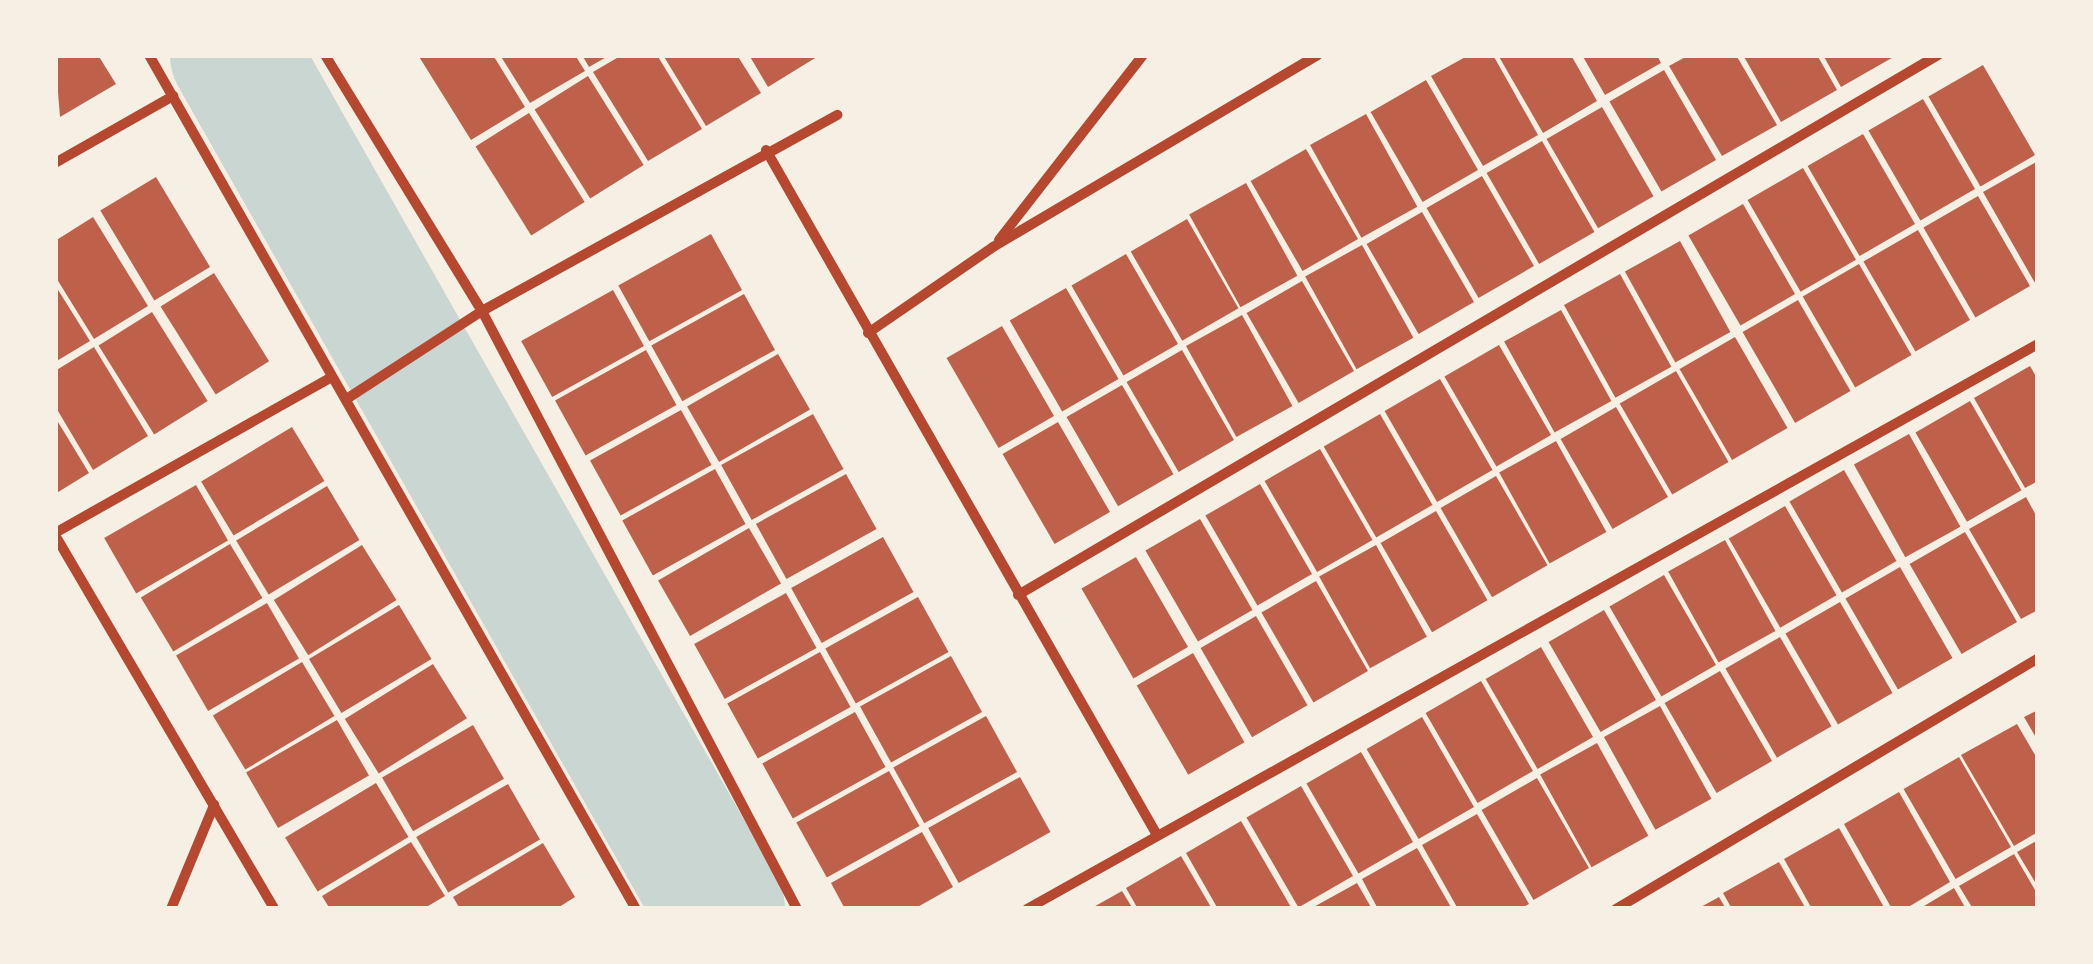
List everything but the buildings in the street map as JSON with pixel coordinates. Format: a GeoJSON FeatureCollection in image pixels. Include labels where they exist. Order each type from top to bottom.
{"type":"FeatureCollection","features":[{"type":"Feature","properties":{"kind":"street"},"geometry":{"type":"LineString","coordinates":[[149,55],[332,376],[351,396],[636,909]]}},
{"type":"Feature","properties":{"kind":"street"},"geometry":{"type":"LineString","coordinates":[[325,55],[482,311],[797,909]]}},
{"type":"Feature","properties":{"kind":"street"},"geometry":{"type":"LineString","coordinates":[[993,247],[1143,55]]}},
{"type":"Feature","properties":{"kind":"street"},"geometry":{"type":"LineString","coordinates":[[868,334],[993,247],[1318,55]]}},
{"type":"Feature","properties":{"kind":"street"},"geometry":{"type":"LineString","coordinates":[[1018,595],[1938,55]]}},
{"type":"Feature","properties":{"kind":"street"},"geometry":{"type":"LineString","coordinates":[[55,162],[172,96]]}},
{"type":"Feature","properties":{"kind":"street"},"geometry":{"type":"LineString","coordinates":[[351,396],[482,311],[766,150],[837,115]]}},
{"type":"Feature","properties":{"kind":"street"},"geometry":{"type":"LineString","coordinates":[[766,150],[1157,835]]}},
{"type":"Feature","properties":{"kind":"street"},"geometry":{"type":"LineString","coordinates":[[1027,909],[2038,344]]}},
{"type":"Feature","properties":{"kind":"street"},"geometry":{"type":"LineString","coordinates":[[274,909],[55,534],[332,376]]}},
{"type":"Feature","properties":{"kind":"street"},"geometry":{"type":"LineString","coordinates":[[1616,909],[2038,658]]}},
{"type":"Feature","properties":{"kind":"street"},"geometry":{"type":"LineString","coordinates":[[171,909],[214,805]]}},
{"type":"Feature","properties":{"kind":"waterway"},"geometry":{"type":"LineString","coordinates":[[235,55],[720,909]]}}]}
